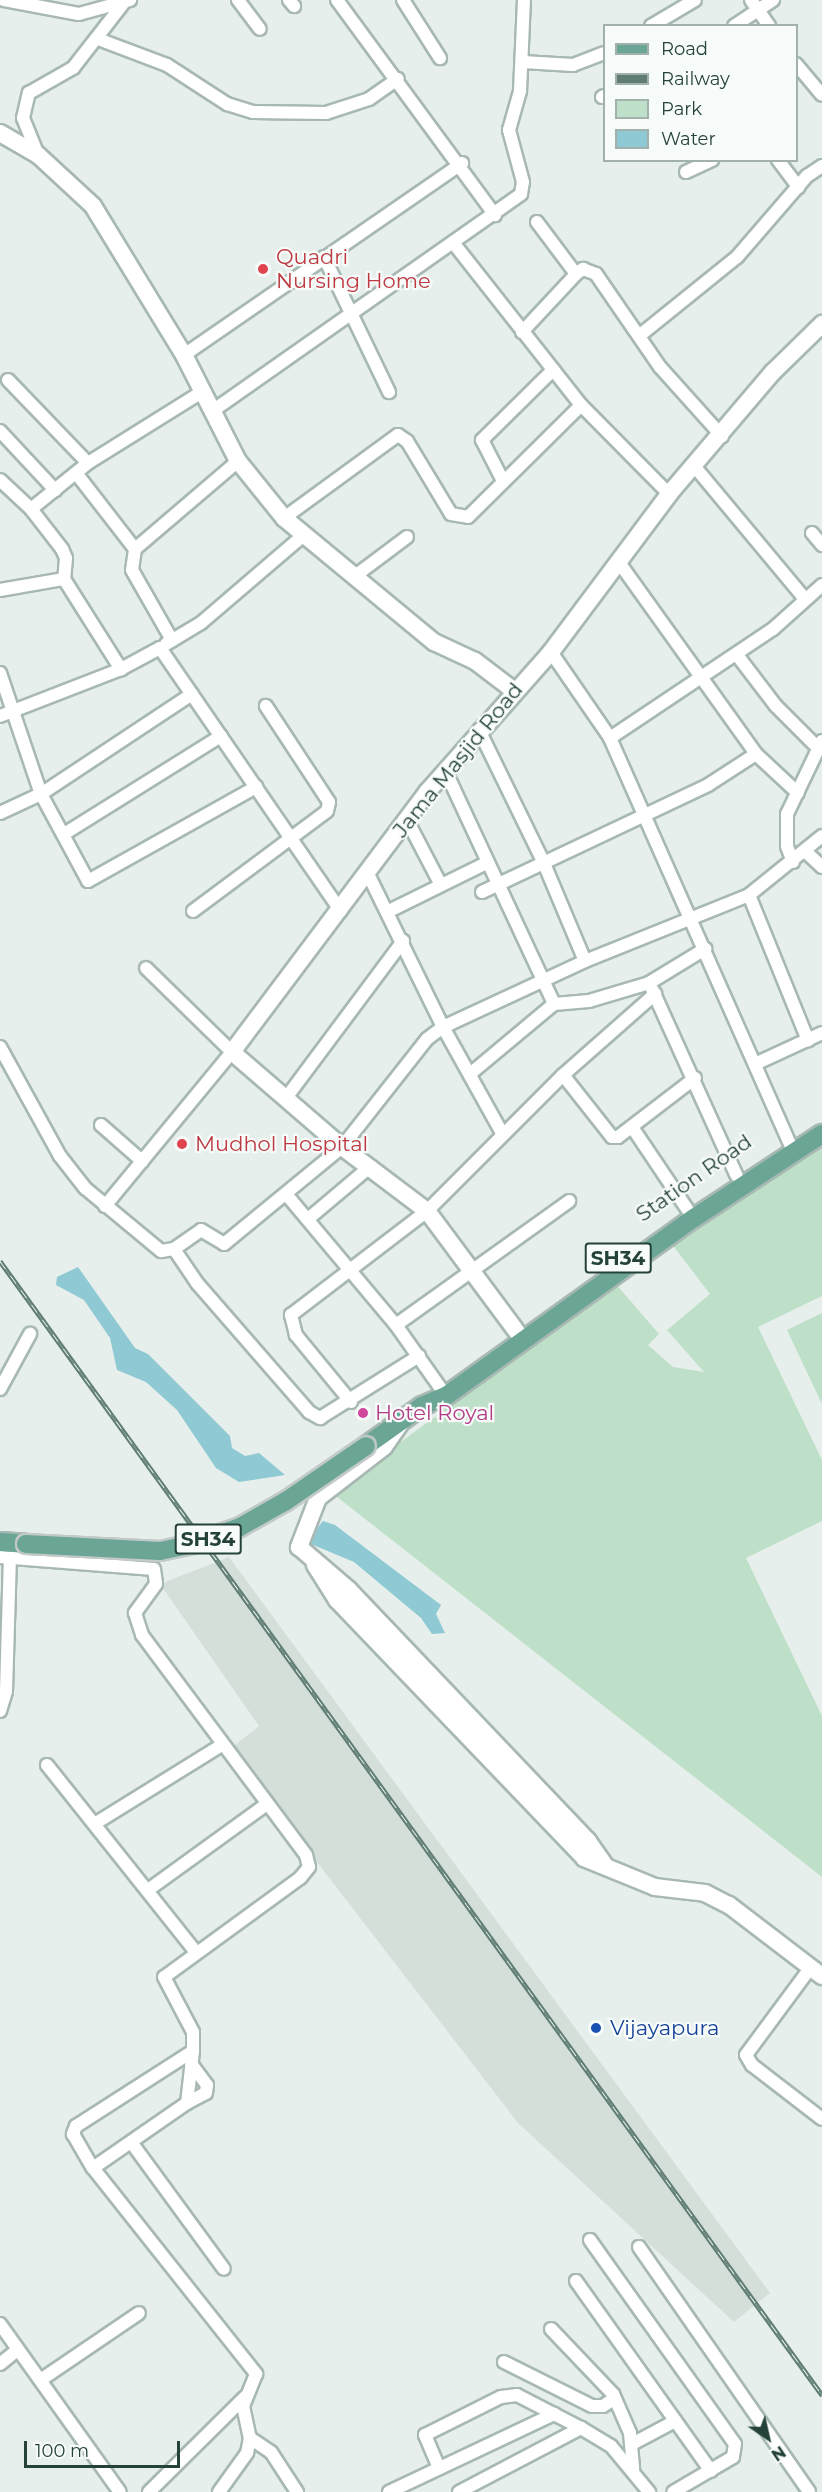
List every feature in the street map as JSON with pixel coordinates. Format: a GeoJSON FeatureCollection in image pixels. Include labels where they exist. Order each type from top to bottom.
{"type":"FeatureCollection","features":[{"type":"Feature","properties":{"kind":"main road","name":"Station Road"},"geometry":{"type":"LineString","coordinates":[[0,1542],[160,1551],[193,1544],[240,1527],[286,1502],[822,1121]]}},
{"type":"Feature","properties":{"kind":"main road","name":"Station Road"},"geometry":{"type":"LineString","coordinates":[[443,1391],[517,1332],[687,1209],[736,1176],[791,1145],[822,1134]]}},
{"type":"Feature","properties":{"kind":"street"},"geometry":{"type":"LineString","coordinates":[[4,0],[79,14],[126,2]]}},
{"type":"Feature","properties":{"kind":"street"},"geometry":{"type":"LineString","coordinates":[[238,0],[260,29]]}},
{"type":"Feature","properties":{"kind":"street"},"geometry":{"type":"LineString","coordinates":[[337,0],[462,164],[495,215]]}},
{"type":"Feature","properties":{"kind":"street"},"geometry":{"type":"LineString","coordinates":[[403,0],[440,58]]}},
{"type":"Feature","properties":{"kind":"street"},"geometry":{"type":"LineString","coordinates":[[211,412],[455,245],[521,194],[522,188],[509,130],[523,62],[524,0]]}},
{"type":"Feature","properties":{"kind":"street"},"geometry":{"type":"LineString","coordinates":[[736,24],[754,5],[773,0]]}},
{"type":"Feature","properties":{"kind":"street"},"geometry":{"type":"LineString","coordinates":[[654,24],[691,1]]}},
{"type":"Feature","properties":{"kind":"street"},"geometry":{"type":"LineString","coordinates":[[38,155],[23,118],[23,103],[39,85],[73,68],[126,2]]}},
{"type":"Feature","properties":{"kind":"street"},"geometry":{"type":"LineString","coordinates":[[754,5],[768,24]]}},
{"type":"Feature","properties":{"kind":"street"},"geometry":{"type":"LineString","coordinates":[[98,39],[167,66],[227,104],[253,112],[326,113],[369,99],[398,79]]}},
{"type":"Feature","properties":{"kind":"street"},"geometry":{"type":"LineString","coordinates":[[523,62],[573,64],[603,53]]}},
{"type":"Feature","properties":{"kind":"street"},"geometry":{"type":"LineString","coordinates":[[798,66],[821,92]]}},
{"type":"Feature","properties":{"kind":"street"},"geometry":{"type":"LineString","coordinates":[[0,133],[38,155],[93,206],[184,355],[200,393],[238,461],[284,519],[434,642],[476,661],[513,690]]}},
{"type":"Feature","properties":{"kind":"street"},"geometry":{"type":"LineString","coordinates":[[686,172],[708,162]]}},
{"type":"Feature","properties":{"kind":"street"},"geometry":{"type":"LineString","coordinates":[[779,162],[798,187]]}},
{"type":"Feature","properties":{"kind":"street"},"geometry":{"type":"LineString","coordinates":[[184,355],[462,164]]}},
{"type":"Feature","properties":{"kind":"street"},"geometry":{"type":"LineString","coordinates":[[639,336],[736,257],[798,187],[822,166]]}},
{"type":"Feature","properties":{"kind":"street"},"geometry":{"type":"LineString","coordinates":[[537,222],[576,274]]}},
{"type":"Feature","properties":{"kind":"street"},"geometry":{"type":"LineString","coordinates":[[455,245],[581,405],[669,494]]}},
{"type":"Feature","properties":{"kind":"street"},"geometry":{"type":"LineString","coordinates":[[324,257],[389,392]]}},
{"type":"Feature","properties":{"kind":"street"},"geometry":{"type":"LineString","coordinates":[[522,332],[576,274],[583,269],[596,274],[639,336],[722,436]]}},
{"type":"Feature","properties":{"kind":"street","name":"Jama Masjid Road"},"geometry":{"type":"LineString","coordinates":[[105,1206],[232,1052],[341,911],[367,872],[445,770],[513,690],[551,652],[669,494],[722,436],[773,372],[822,324]]}},
{"type":"Feature","properties":{"kind":"street"},"geometry":{"type":"LineString","coordinates":[[503,481],[482,440],[553,370]]}},
{"type":"Feature","properties":{"kind":"street"},"geometry":{"type":"LineString","coordinates":[[8,380],[88,463]]}},
{"type":"Feature","properties":{"kind":"street"},"geometry":{"type":"LineString","coordinates":[[31,509],[88,463],[200,393]]}},
{"type":"Feature","properties":{"kind":"street"},"geometry":{"type":"LineString","coordinates":[[284,519],[398,435],[407,441],[457,518],[468,517],[581,405]]}},
{"type":"Feature","properties":{"kind":"street"},"geometry":{"type":"LineString","coordinates":[[0,431],[55,490]]}},
{"type":"Feature","properties":{"kind":"street"},"geometry":{"type":"LineString","coordinates":[[172,640],[132,570],[135,549],[238,461]]}},
{"type":"Feature","properties":{"kind":"street"},"geometry":{"type":"LineString","coordinates":[[695,467],[805,599]]}},
{"type":"Feature","properties":{"kind":"street"},"geometry":{"type":"LineString","coordinates":[[76,472],[135,549]]}},
{"type":"Feature","properties":{"kind":"street"},"geometry":{"type":"LineString","coordinates":[[0,480],[31,509],[66,558],[64,579],[121,669]]}},
{"type":"Feature","properties":{"kind":"street"},"geometry":{"type":"LineString","coordinates":[[812,533],[822,545]]}},
{"type":"Feature","properties":{"kind":"street"},"geometry":{"type":"LineString","coordinates":[[5,714],[121,669],[160,648],[201,623],[305,534]]}},
{"type":"Feature","properties":{"kind":"street"},"geometry":{"type":"LineString","coordinates":[[355,576],[407,537]]}},
{"type":"Feature","properties":{"kind":"street"},"geometry":{"type":"LineString","coordinates":[[618,561],[699,680],[756,754],[798,793]]}},
{"type":"Feature","properties":{"kind":"street"},"geometry":{"type":"LineString","coordinates":[[0,590],[64,579]]}},
{"type":"Feature","properties":{"kind":"street"},"geometry":{"type":"LineString","coordinates":[[610,738],[737,655],[822,585]]}},
{"type":"Feature","properties":{"kind":"street"},"geometry":{"type":"LineString","coordinates":[[160,648],[341,911]]}},
{"type":"Feature","properties":{"kind":"street"},"geometry":{"type":"LineString","coordinates":[[551,652],[610,738],[646,814],[791,1145]]}},
{"type":"Feature","properties":{"kind":"street"},"geometry":{"type":"LineString","coordinates":[[737,655],[776,706],[820,744],[787,814],[786,832],[793,862]]}},
{"type":"Feature","properties":{"kind":"street"},"geometry":{"type":"LineString","coordinates":[[0,673],[5,714],[41,794],[64,834],[83,876],[94,881],[256,787]]}},
{"type":"Feature","properties":{"kind":"street"},"geometry":{"type":"LineString","coordinates":[[0,813],[41,794],[192,694]]}},
{"type":"Feature","properties":{"kind":"street"},"geometry":{"type":"LineString","coordinates":[[193,911],[327,811],[329,802],[266,706]]}},
{"type":"Feature","properties":{"kind":"street"},"geometry":{"type":"LineString","coordinates":[[479,730],[543,861],[585,961]]}},
{"type":"Feature","properties":{"kind":"street"},"geometry":{"type":"LineString","coordinates":[[64,834],[221,736]]}},
{"type":"Feature","properties":{"kind":"street"},"geometry":{"type":"LineString","coordinates":[[482,892],[543,861],[708,785],[756,754]]}},
{"type":"Feature","properties":{"kind":"street"},"geometry":{"type":"LineString","coordinates":[[812,760],[822,772]]}},
{"type":"Feature","properties":{"kind":"street"},"geometry":{"type":"LineString","coordinates":[[445,770],[554,1004]]}},
{"type":"Feature","properties":{"kind":"street"},"geometry":{"type":"LineString","coordinates":[[407,820],[441,885]]}},
{"type":"Feature","properties":{"kind":"street"},"geometry":{"type":"LineString","coordinates":[[0,1047],[60,1156],[105,1206],[161,1251],[174,1249],[201,1230],[224,1244],[342,1147],[421,1047],[443,1027],[585,961],[749,895],[806,852],[822,836]]}},
{"type":"Feature","properties":{"kind":"street"},"geometry":{"type":"LineString","coordinates":[[806,852],[822,867]]}},
{"type":"Feature","properties":{"kind":"street"},"geometry":{"type":"LineString","coordinates":[[389,911],[488,862]]}},
{"type":"Feature","properties":{"kind":"street"},"geometry":{"type":"LineString","coordinates":[[367,872],[389,911],[443,1027],[502,1133]]}},
{"type":"Feature","properties":{"kind":"street"},"geometry":{"type":"LineString","coordinates":[[749,895],[808,1040]]}},
{"type":"Feature","properties":{"kind":"street"},"geometry":{"type":"LineString","coordinates":[[286,1098],[403,941]]}},
{"type":"Feature","properties":{"kind":"street"},"geometry":{"type":"LineString","coordinates":[[468,1070],[480,1065],[554,1004],[590,1001],[649,983],[705,949]]}},
{"type":"Feature","properties":{"kind":"street"},"geometry":{"type":"LineString","coordinates":[[146,968],[232,1052],[342,1147],[371,1166],[427,1211],[474,1269],[517,1332]]}},
{"type":"Feature","properties":{"kind":"street"},"geometry":{"type":"LineString","coordinates":[[649,983],[695,1078],[736,1176]]}},
{"type":"Feature","properties":{"kind":"street"},"geometry":{"type":"LineString","coordinates":[[351,1401],[289,1320],[350,1269],[427,1211],[502,1133],[563,1075],[655,994]]}},
{"type":"Feature","properties":{"kind":"street"},"geometry":{"type":"LineString","coordinates":[[755,1064],[822,1033]]}},
{"type":"Feature","properties":{"kind":"street"},"geometry":{"type":"LineString","coordinates":[[563,1075],[612,1137],[632,1127],[695,1078]]}},
{"type":"Feature","properties":{"kind":"street"},"geometry":{"type":"LineString","coordinates":[[101,1125],[142,1161]]}},
{"type":"Feature","properties":{"kind":"street"},"geometry":{"type":"LineString","coordinates":[[632,1127],[687,1209]]}},
{"type":"Feature","properties":{"kind":"street"},"geometry":{"type":"LineString","coordinates":[[308,1219],[371,1166]]}},
{"type":"Feature","properties":{"kind":"street"},"geometry":{"type":"LineString","coordinates":[[286,1194],[396,1325],[443,1391]]}},
{"type":"Feature","properties":{"kind":"street"},"geometry":{"type":"LineString","coordinates":[[396,1325],[569,1201]]}},
{"type":"Feature","properties":{"kind":"street"},"geometry":{"type":"LineString","coordinates":[[174,1249],[197,1283],[309,1412],[320,1418],[329,1416],[418,1356]]}},
{"type":"Feature","properties":{"kind":"street"},"geometry":{"type":"LineString","coordinates":[[0,1389],[30,1334]]}},
{"type":"Feature","properties":{"kind":"street"},"geometry":{"type":"LineString","coordinates":[[404,1418],[384,1447],[318,1498],[299,1542],[337,1600],[579,1853],[655,1887],[705,1893],[817,1972],[746,2055],[752,2065],[822,2119]]}},
{"type":"Feature","properties":{"kind":"street"},"geometry":{"type":"LineString","coordinates":[[0,1711],[6,1691],[5,1558],[154,1569],[156,1584],[135,1620],[222,1745],[306,1855],[309,1867],[300,1878],[164,1977],[193,2032],[187,2103],[93,2168]]}},
{"type":"Feature","properties":{"kind":"street"},"geometry":{"type":"LineString","coordinates":[[96,1823],[222,1745]]}},
{"type":"Feature","properties":{"kind":"street"},"geometry":{"type":"LineString","coordinates":[[47,1766],[96,1823],[196,1952]]}},
{"type":"Feature","properties":{"kind":"street"},"geometry":{"type":"LineString","coordinates":[[148,1890],[267,1804]]}},
{"type":"Feature","properties":{"kind":"street"},"geometry":{"type":"LineString","coordinates":[[193,2051],[76,2126],[73,2140],[256,2374],[245,2397],[242,2415],[250,2438],[242,2466],[219,2492]]}},
{"type":"Feature","properties":{"kind":"street"},"geometry":{"type":"LineString","coordinates":[[179,2060],[192,2065]]}},
{"type":"Feature","properties":{"kind":"street"},"geometry":{"type":"LineString","coordinates":[[131,2142],[224,2270]]}},
{"type":"Feature","properties":{"kind":"street"},"geometry":{"type":"LineString","coordinates":[[590,2240],[735,2444],[733,2457],[673,2492]]}},
{"type":"Feature","properties":{"kind":"street"},"geometry":{"type":"LineString","coordinates":[[639,2247],[809,2492]]}},
{"type":"Feature","properties":{"kind":"street"},"geometry":{"type":"LineString","coordinates":[[576,2282],[711,2471]]}},
{"type":"Feature","properties":{"kind":"street"},"geometry":{"type":"LineString","coordinates":[[42,2379],[139,2313]]}},
{"type":"Feature","properties":{"kind":"street"},"geometry":{"type":"LineString","coordinates":[[0,2324],[17,2350],[42,2379],[120,2492]]}},
{"type":"Feature","properties":{"kind":"street"},"geometry":{"type":"LineString","coordinates":[[551,2329],[615,2398],[632,2444],[633,2470]]}},
{"type":"Feature","properties":{"kind":"street"},"geometry":{"type":"LineString","coordinates":[[0,2364],[17,2350]]}},
{"type":"Feature","properties":{"kind":"street"},"geometry":{"type":"LineString","coordinates":[[504,2362],[592,2406],[603,2406],[615,2398]]}},
{"type":"Feature","properties":{"kind":"street"},"geometry":{"type":"LineString","coordinates":[[439,2468],[425,2435],[501,2397],[517,2395],[611,2446],[649,2492]]}},
{"type":"Feature","properties":{"kind":"street"},"geometry":{"type":"LineString","coordinates":[[149,2492],[245,2397]]}},
{"type":"Feature","properties":{"kind":"street"},"geometry":{"type":"LineString","coordinates":[[389,2492],[554,2414]]}},
{"type":"Feature","properties":{"kind":"street"},"geometry":{"type":"LineString","coordinates":[[632,2444],[675,2421]]}},
{"type":"Feature","properties":{"kind":"street"},"geometry":{"type":"LineString","coordinates":[[459,2492],[581,2428]]}},
{"type":"Feature","properties":{"kind":"street"},"geometry":{"type":"LineString","coordinates":[[250,2438],[272,2452],[297,2492]]}},
{"type":"Feature","properties":{"kind":"shaded area"},"geometry":{"type":"Polygon","coordinates":[[[229,1557],[770,2293],[734,2322],[518,2123],[230,1749],[259,1726],[160,1584],[229,1557]]]}},
{"type":"Feature","properties":{"kind":"green space"},"geometry":{"type":"Polygon","coordinates":[[[822,1144],[822,1296],[758,1327],[822,1460],[822,1521],[746,1558],[822,1716],[822,1877],[332,1493],[615,1283],[659,1334],[648,1345],[673,1367],[704,1372],[667,1330],[710,1294],[671,1243],[822,1144]]]}},
{"type":"Feature","properties":{"kind":"green space"},"geometry":{"type":"Polygon","coordinates":[[[822,1313],[822,1404],[787,1330],[822,1313]]]}},
{"type":"Feature","properties":{"kind":"water"},"geometry":{"type":"Polygon","coordinates":[[[78,1267],[135,1348],[148,1354],[230,1436],[232,1448],[245,1456],[259,1453],[285,1475],[239,1482],[216,1468],[177,1410],[146,1382],[117,1370],[110,1338],[84,1300],[56,1285],[57,1277],[78,1267]]]}},
{"type":"Feature","properties":{"kind":"water"},"geometry":{"type":"Polygon","coordinates":[[[323,1521],[335,1525],[441,1605],[436,1614],[445,1633],[432,1634],[421,1618],[354,1562],[311,1544],[311,1536],[323,1521]]]}},
{"type":"Feature","properties":{"kind":"railway"},"geometry":{"type":"LineString","coordinates":[[0,1261],[822,2395]]}},
{"type":"Feature","properties":{"kind":"place","name":"Quadri Nursing Home"},"geometry":{"type":"Point","coordinates":[263,269]}},
{"type":"Feature","properties":{"kind":"place","name":"Mudhol Hospital"},"geometry":{"type":"Point","coordinates":[182,1144]}},
{"type":"Feature","properties":{"kind":"place","name":"Hotel Royal"},"geometry":{"type":"Point","coordinates":[363,1413]}},
{"type":"Feature","properties":{"kind":"place","name":"Vijayapura"},"geometry":{"type":"Point","coordinates":[596,2028]}}]}
